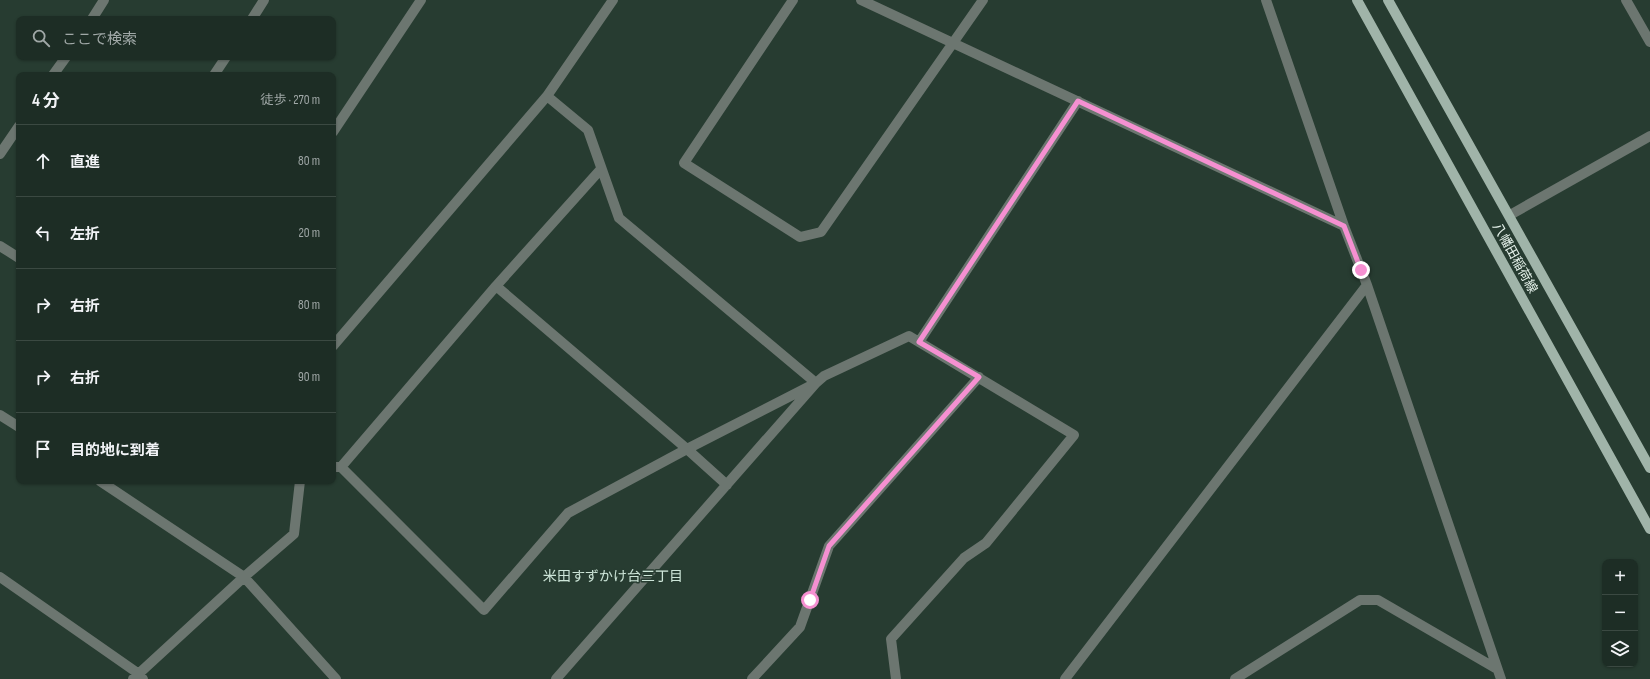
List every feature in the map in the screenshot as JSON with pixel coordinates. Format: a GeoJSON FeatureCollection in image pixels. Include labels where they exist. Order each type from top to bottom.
{"type":"FeatureCollection","features":[{"type":"Feature","properties":{"kind":"main road","name":"八幡田稲荷線"},"geometry":{"type":"LineString","coordinates":[[1357,0],[1650,530]]}},
{"type":"Feature","properties":{"kind":"main road","name":"八幡田稲荷線"},"geometry":{"type":"LineString","coordinates":[[1388,0],[1510,214],[1650,468]]}},
{"type":"Feature","properties":{"kind":"street"},"geometry":{"type":"LineString","coordinates":[[94,16],[104,0]]}},
{"type":"Feature","properties":{"kind":"street"},"geometry":{"type":"LineString","coordinates":[[254,16],[264,0]]}},
{"type":"Feature","properties":{"kind":"street"},"geometry":{"type":"LineString","coordinates":[[336,128],[421,0]]}},
{"type":"Feature","properties":{"kind":"street"},"geometry":{"type":"LineString","coordinates":[[336,342],[547,96],[613,0]]}},
{"type":"Feature","properties":{"kind":"street"},"geometry":{"type":"LineString","coordinates":[[793,0],[684,163],[800,237],[821,232],[952,42],[983,0]]}},
{"type":"Feature","properties":{"kind":"street"},"geometry":{"type":"LineString","coordinates":[[861,0],[1344,226]]}},
{"type":"Feature","properties":{"kind":"street"},"geometry":{"type":"LineString","coordinates":[[1266,0],[1344,226],[1367,285],[1499,674]]}},
{"type":"Feature","properties":{"kind":"street"},"geometry":{"type":"LineString","coordinates":[[1626,0],[1650,42]]}},
{"type":"Feature","properties":{"kind":"street"},"geometry":{"type":"LineString","coordinates":[[56,72],[64,60]]}},
{"type":"Feature","properties":{"kind":"street"},"geometry":{"type":"LineString","coordinates":[[216,72],[224,60]]}},
{"type":"Feature","properties":{"kind":"street"},"geometry":{"type":"LineString","coordinates":[[547,96],[588,130],[619,218],[816,383]]}},
{"type":"Feature","properties":{"kind":"street"},"geometry":{"type":"LineString","coordinates":[[919,342],[1078,101]]}},
{"type":"Feature","properties":{"kind":"street"},"geometry":{"type":"LineString","coordinates":[[0,154],[16,130]]}},
{"type":"Feature","properties":{"kind":"street"},"geometry":{"type":"LineString","coordinates":[[1510,214],[1650,136]]}},
{"type":"Feature","properties":{"kind":"street"},"geometry":{"type":"LineString","coordinates":[[601,169],[337,467],[484,610],[568,513],[687,449],[816,383]]}},
{"type":"Feature","properties":{"kind":"street"},"geometry":{"type":"LineString","coordinates":[[0,246],[16,256]]}},
{"type":"Feature","properties":{"kind":"street"},"geometry":{"type":"LineString","coordinates":[[1065,679],[1367,285]]}},
{"type":"Feature","properties":{"kind":"street"},"geometry":{"type":"LineString","coordinates":[[496,286],[727,485]]}},
{"type":"Feature","properties":{"kind":"street"},"geometry":{"type":"LineString","coordinates":[[556,679],[816,383],[824,376],[909,336],[1074,435],[986,543],[964,558],[891,639],[896,679]]}},
{"type":"Feature","properties":{"kind":"street"},"geometry":{"type":"LineString","coordinates":[[752,679],[800,627],[829,546],[979,377]]}},
{"type":"Feature","properties":{"kind":"street"},"geometry":{"type":"LineString","coordinates":[[0,415],[16,425]]}},
{"type":"Feature","properties":{"kind":"street"},"geometry":{"type":"LineString","coordinates":[[104,484],[244,577],[336,679]]}},
{"type":"Feature","properties":{"kind":"street"},"geometry":{"type":"LineString","coordinates":[[0,577],[138,677],[244,577],[294,534],[300,484]]}},
{"type":"Feature","properties":{"kind":"street"},"geometry":{"type":"LineString","coordinates":[[1235,679],[1360,600],[1378,600],[1499,674]]}},
{"type":"Feature","properties":{"kind":"district","name":"米田すずかけ台三丁目"},"geometry":{"type":"Point","coordinates":[613,576]}},
{"type":"Feature","properties":{"kind":"route"},"geometry":{"type":"LineString","coordinates":[[810,600],[829,546],[979,377],[919,342],[1078,101],[1344,226],[1361,270]]}}]}
